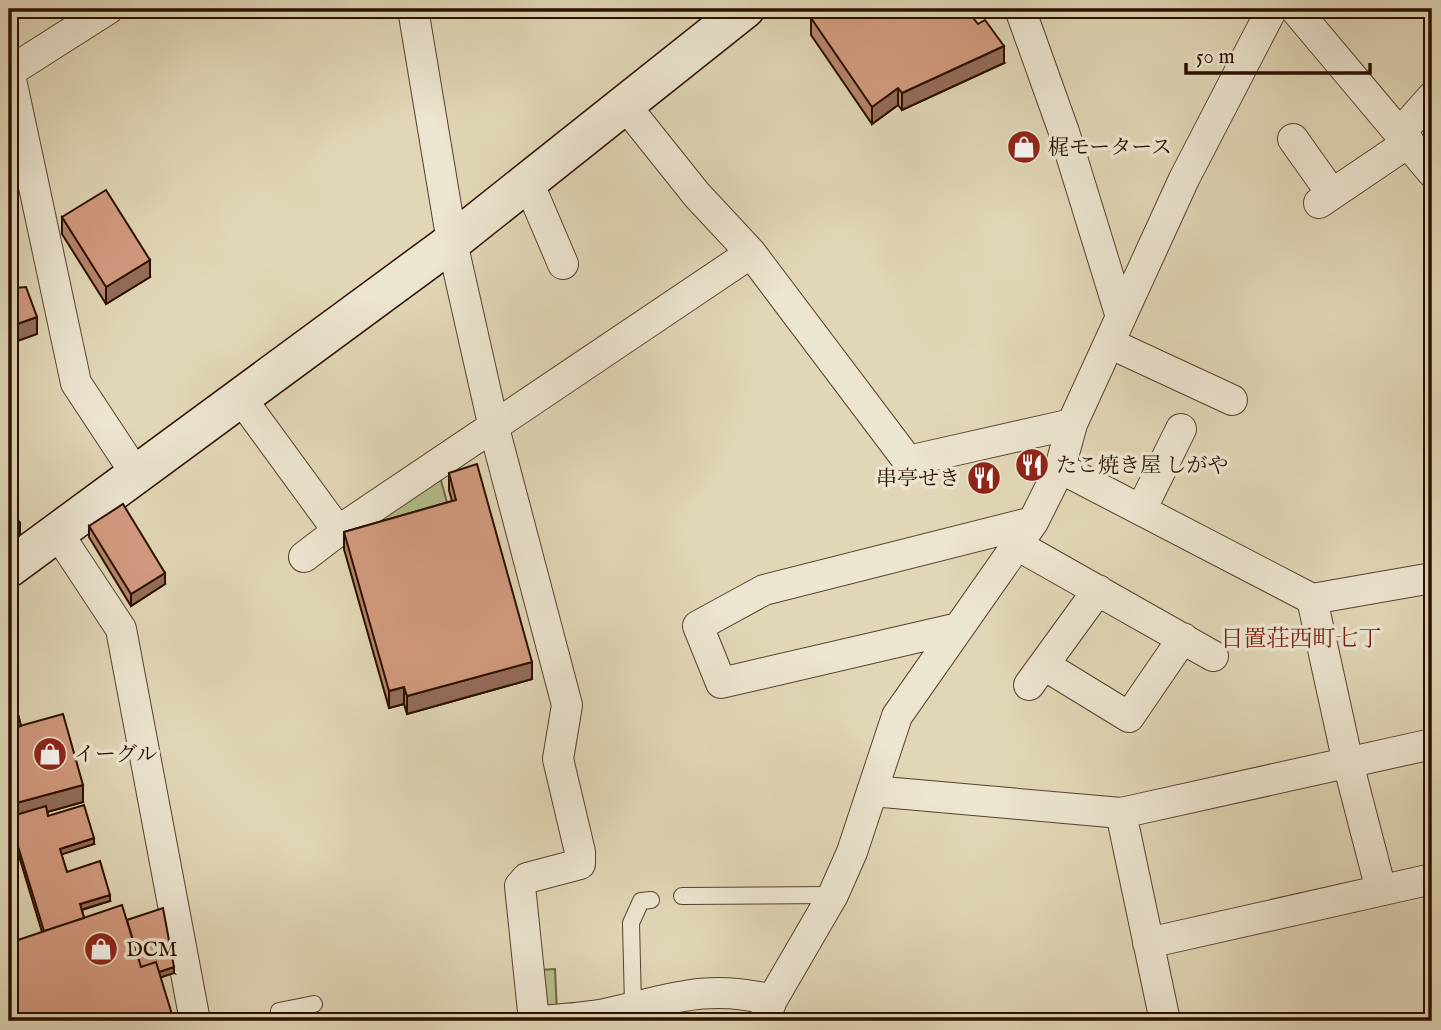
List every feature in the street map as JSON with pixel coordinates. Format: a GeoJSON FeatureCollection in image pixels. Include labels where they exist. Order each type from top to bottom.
{"type":"FeatureCollection","features":[{"type":"Feature","properties":{"kind":"street"},"geometry":{"type":"LineString","coordinates":[[108,9],[9,71],[76,383],[136,474]]}},
{"type":"Feature","properties":{"kind":"street"},"geometry":{"type":"LineString","coordinates":[[413,9],[452,242],[494,428],[567,705],[558,759],[580,852],[580,864],[527,878],[520,886],[534,1021]]}},
{"type":"Feature","properties":{"kind":"street"},"geometry":{"type":"LineString","coordinates":[[20,568],[57,532],[452,242],[746,9]]}},
{"type":"Feature","properties":{"kind":"street"},"geometry":{"type":"LineString","coordinates":[[1020,9],[1064,132],[1115,330],[1232,400]]}},
{"type":"Feature","properties":{"kind":"street"},"geometry":{"type":"LineString","coordinates":[[540,1021],[603,1014],[687,993],[746,993],[768,1010],[834,895],[852,852],[897,716],[1025,533],[1060,468],[1072,425],[1184,178],[1272,9]]}},
{"type":"Feature","properties":{"kind":"street"},"geometry":{"type":"LineString","coordinates":[[1295,9],[1432,172]]}},
{"type":"Feature","properties":{"kind":"street"},"geometry":{"type":"LineString","coordinates":[[1293,139],[1325,199],[1405,137],[1432,97]]}},
{"type":"Feature","properties":{"kind":"street"},"geometry":{"type":"LineString","coordinates":[[625,105],[696,195],[751,253],[908,461],[1072,425]]}},
{"type":"Feature","properties":{"kind":"street"},"geometry":{"type":"LineString","coordinates":[[528,182],[563,264]]}},
{"type":"Feature","properties":{"kind":"street"},"geometry":{"type":"LineString","coordinates":[[304,557],[338,531],[751,253]]}},
{"type":"Feature","properties":{"kind":"street"},"geometry":{"type":"LineString","coordinates":[[240,397],[338,531]]}},
{"type":"Feature","properties":{"kind":"street"},"geometry":{"type":"LineString","coordinates":[[1141,510],[1181,429]]}},
{"type":"Feature","properties":{"kind":"street"},"geometry":{"type":"LineString","coordinates":[[1060,468],[1312,599],[1432,578]]}},
{"type":"Feature","properties":{"kind":"street"},"geometry":{"type":"LineString","coordinates":[[57,532],[129,626],[149,760],[163,812],[195,1021]]}},
{"type":"Feature","properties":{"kind":"street"},"geometry":{"type":"LineString","coordinates":[[1025,533],[1098,590],[1213,656]]}},
{"type":"Feature","properties":{"kind":"street"},"geometry":{"type":"LineString","coordinates":[[958,628],[721,683],[698,626],[764,590],[1025,533]]}},
{"type":"Feature","properties":{"kind":"street"},"geometry":{"type":"LineString","coordinates":[[1098,590],[1036,675],[1129,717],[1183,638]]}},
{"type":"Feature","properties":{"kind":"street"},"geometry":{"type":"LineString","coordinates":[[1312,599],[1348,763],[1381,890]]}},
{"type":"Feature","properties":{"kind":"street"},"geometry":{"type":"LineString","coordinates":[[872,791],[1121,813],[1432,744]]}},
{"type":"Feature","properties":{"kind":"street"},"geometry":{"type":"LineString","coordinates":[[1121,813],[1165,1021]]}},
{"type":"Feature","properties":{"kind":"street"},"geometry":{"type":"LineString","coordinates":[[1148,943],[1432,879]]}},
{"type":"Feature","properties":{"kind":"lane"},"geometry":{"type":"LineString","coordinates":[[682,896],[834,895]]}},
{"type":"Feature","properties":{"kind":"lane"},"geometry":{"type":"LineString","coordinates":[[633,1006],[631,923],[641,901],[651,900]]}},
{"type":"Feature","properties":{"kind":"lane"},"geometry":{"type":"LineString","coordinates":[[281,1021],[279,1011],[314,1004]]}},
{"type":"Feature","properties":{"kind":"green space"},"geometry":{"type":"Polygon","coordinates":[[[440,477],[450,513],[351,538],[440,477]]]}},
{"type":"Feature","properties":{"kind":"green space"},"geometry":{"type":"Polygon","coordinates":[[[555,969],[557,1013],[542,1003],[540,970],[555,969]]]}},
{"type":"Feature","properties":{"kind":"building"},"geometry":{"type":"Polygon","coordinates":[[[823,9],[966,9],[978,24],[985,20],[1004,46],[902,93],[898,88],[872,107],[811,18],[823,9]]]}},
{"type":"Feature","properties":{"kind":"building"},"geometry":{"type":"Polygon","coordinates":[[[106,190],[150,260],[106,287],[62,217],[106,190]]]}},
{"type":"Feature","properties":{"kind":"building"},"geometry":{"type":"Polygon","coordinates":[[[11,280],[15,288],[26,287],[37,317],[9,327],[9,281],[11,280]]]}},
{"type":"Feature","properties":{"kind":"building"},"geometry":{"type":"Polygon","coordinates":[[[477,464],[532,662],[407,696],[404,687],[389,691],[344,532],[456,500],[449,473],[477,464]]]}},
{"type":"Feature","properties":{"kind":"building"},"geometry":{"type":"Polygon","coordinates":[[[123,504],[165,573],[131,594],[89,526],[123,504]]]}},
{"type":"Feature","properties":{"kind":"building"},"geometry":{"type":"Polygon","coordinates":[[[9,507],[20,523],[9,532],[9,507]]]}},
{"type":"Feature","properties":{"kind":"building"},"geometry":{"type":"Polygon","coordinates":[[[9,681],[21,726],[9,729],[9,681]]]}},
{"type":"Feature","properties":{"kind":"building"},"geometry":{"type":"Polygon","coordinates":[[[63,714],[83,785],[9,805],[9,729],[63,714]]]}},
{"type":"Feature","properties":{"kind":"building"},"geometry":{"type":"Polygon","coordinates":[[[84,805],[94,838],[60,849],[67,872],[100,861],[110,895],[80,904],[84,918],[44,931],[9,817],[46,806],[48,816],[84,805]]]}},
{"type":"Feature","properties":{"kind":"building"},"geometry":{"type":"Polygon","coordinates":[[[122,905],[141,967],[156,962],[174,1021],[9,1021],[9,943],[122,905]]]}},
{"type":"Feature","properties":{"kind":"building"},"geometry":{"type":"Polygon","coordinates":[[[163,908],[174,967],[159,972],[156,962],[141,967],[127,920],[163,908]]]}},
{"type":"Feature","properties":{"kind":"place","name":"梶モータース"},"geometry":{"type":"Point","coordinates":[1024,147]}},
{"type":"Feature","properties":{"kind":"place","name":"たこ焼き屋 しがや"},"geometry":{"type":"Point","coordinates":[1032,465]}},
{"type":"Feature","properties":{"kind":"place","name":"串亭せき"},"geometry":{"type":"Point","coordinates":[984,478]}},
{"type":"Feature","properties":{"kind":"place","name":"イーグル"},"geometry":{"type":"Point","coordinates":[50,754]}},
{"type":"Feature","properties":{"kind":"place","name":"DCM"},"geometry":{"type":"Point","coordinates":[101,949]}},
{"type":"Feature","properties":{"kind":"district","name":"日置荘西町七丁"},"geometry":{"type":"Point","coordinates":[1301,638]}}]}
